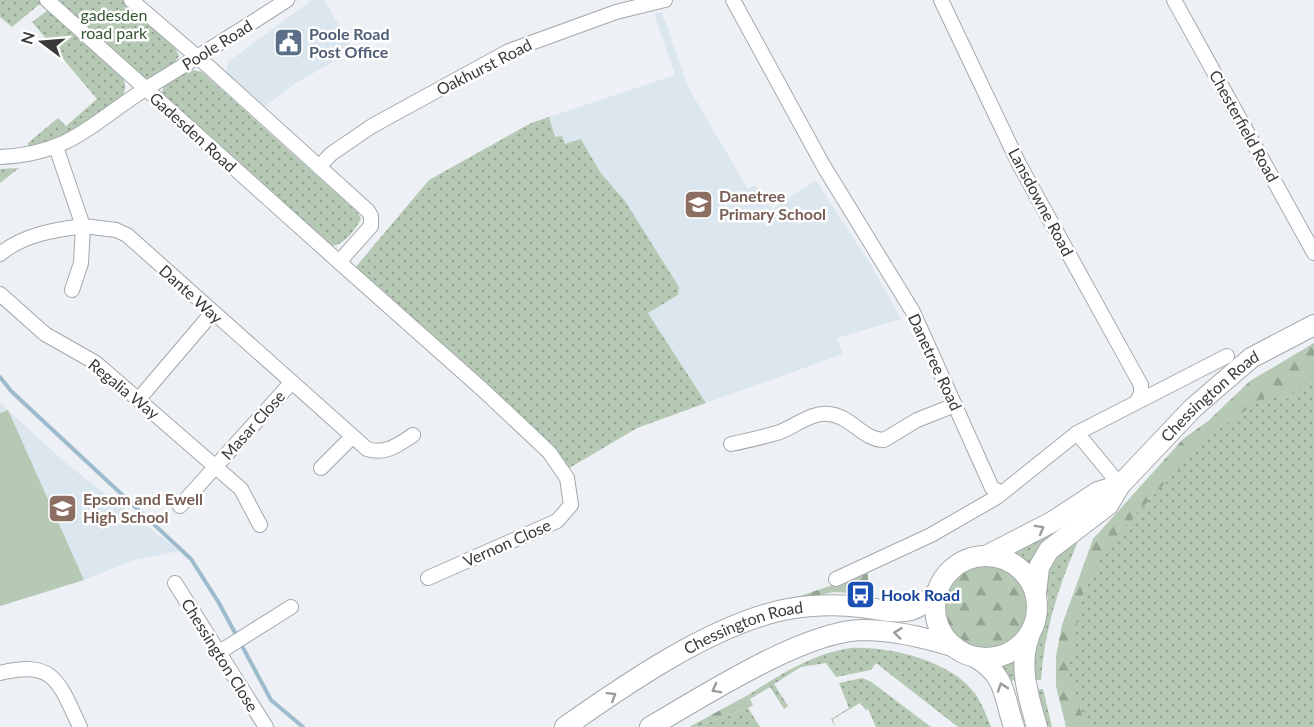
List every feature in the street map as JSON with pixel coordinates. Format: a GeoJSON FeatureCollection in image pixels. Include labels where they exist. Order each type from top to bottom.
{"type":"FeatureCollection","features":[{"type":"Feature","properties":{"kind":"main road","name":"Chessington Road"},"geometry":{"type":"LineString","coordinates":[[650,727],[771,660],[827,637],[859,630],[897,632],[955,647],[975,656],[1007,655],[1023,643],[1035,623],[1039,567],[1049,550],[1108,505],[1120,485],[1193,408],[1240,366],[1314,325]]}},
{"type":"Feature","properties":{"kind":"main road","name":"Chessington Road"},"geometry":{"type":"LineString","coordinates":[[565,727],[696,644],[753,619],[787,609],[859,607],[893,612],[912,609],[926,602],[937,592],[942,581],[956,565],[966,559],[988,555],[1052,522],[1098,492],[1120,485]]}},
{"type":"Feature","properties":{"kind":"main road"},"geometry":{"type":"LineString","coordinates":[[988,555],[1009,560],[1018,566],[1032,583],[1036,593]]}},
{"type":"Feature","properties":{"kind":"main road"},"geometry":{"type":"LineString","coordinates":[[937,592],[935,602],[937,622],[955,647]]}},
{"type":"Feature","properties":{"kind":"main road"},"geometry":{"type":"LineString","coordinates":[[1035,623],[1027,644],[1025,668],[1037,727]]}},
{"type":"Feature","properties":{"kind":"main road"},"geometry":{"type":"LineString","coordinates":[[975,656],[1000,677],[1014,727]]}},
{"type":"Feature","properties":{"kind":"street","name":"Gadesden Road"},"geometry":{"type":"LineString","coordinates":[[47,0],[474,381],[549,452],[567,478],[572,496]]}},
{"type":"Feature","properties":{"kind":"street"},"geometry":{"type":"LineString","coordinates":[[131,0],[368,211],[372,220],[371,226],[339,262]]}},
{"type":"Feature","properties":{"kind":"street","name":"Poole Road"},"geometry":{"type":"LineString","coordinates":[[0,157],[25,155],[56,147],[86,132],[145,89],[287,0]]}},
{"type":"Feature","properties":{"kind":"street","name":"Oakhurst Road"},"geometry":{"type":"LineString","coordinates":[[319,167],[331,154],[372,126],[509,51],[616,12],[665,0]]}},
{"type":"Feature","properties":{"kind":"street","name":"Danetree Road"},"geometry":{"type":"LineString","coordinates":[[733,0],[823,165],[913,312],[992,488],[1002,493]]}},
{"type":"Feature","properties":{"kind":"street","name":"Lansdowne Road"},"geometry":{"type":"LineString","coordinates":[[941,0],[1020,164],[1141,385],[1141,394],[1137,401]]}},
{"type":"Feature","properties":{"kind":"street","name":"Chesterfield Road"},"geometry":{"type":"LineString","coordinates":[[1174,0],[1314,253]]}},
{"type":"Feature","properties":{"kind":"street"},"geometry":{"type":"LineString","coordinates":[[56,147],[83,226],[81,263],[72,290]]}},
{"type":"Feature","properties":{"kind":"street","name":"Dante Way"},"geometry":{"type":"LineString","coordinates":[[0,254],[9,246],[32,236],[83,226],[116,230],[127,235],[351,438],[376,452],[397,446],[413,435]]}},
{"type":"Feature","properties":{"kind":"street","name":"Regalia Way"},"geometry":{"type":"LineString","coordinates":[[0,294],[45,334],[96,363],[215,468]]}},
{"type":"Feature","properties":{"kind":"street"},"geometry":{"type":"LineString","coordinates":[[138,399],[212,313]]}},
{"type":"Feature","properties":{"kind":"street"},"geometry":{"type":"LineString","coordinates":[[836,579],[932,535],[1002,493],[1077,433],[1227,356]]}},
{"type":"Feature","properties":{"kind":"street","name":"Masar Close"},"geometry":{"type":"LineString","coordinates":[[180,506],[291,383]]}},
{"type":"Feature","properties":{"kind":"street"},"geometry":{"type":"LineString","coordinates":[[731,444],[788,429],[812,416],[828,414],[851,422],[877,440],[884,440],[917,420],[955,405]]}},
{"type":"Feature","properties":{"kind":"street"},"geometry":{"type":"LineString","coordinates":[[1077,433],[1120,485]]}},
{"type":"Feature","properties":{"kind":"street"},"geometry":{"type":"LineString","coordinates":[[321,468],[351,438]]}},
{"type":"Feature","properties":{"kind":"street","name":"Masar Close"},"geometry":{"type":"LineString","coordinates":[[215,468],[240,489],[260,525]]}},
{"type":"Feature","properties":{"kind":"street","name":"Vernon Close"},"geometry":{"type":"LineString","coordinates":[[428,578],[557,521],[571,505],[572,496]]}},
{"type":"Feature","properties":{"kind":"street","name":"Chessington Close"},"geometry":{"type":"LineString","coordinates":[[175,583],[266,727]]}},
{"type":"Feature","properties":{"kind":"street"},"geometry":{"type":"LineString","coordinates":[[218,653],[291,607]]}},
{"type":"Feature","properties":{"kind":"street"},"geometry":{"type":"LineString","coordinates":[[0,673],[20,668],[41,669],[54,678],[80,727]]}},
{"type":"Feature","properties":{"kind":"shaded area"},"geometry":{"type":"Polygon","coordinates":[[[312,0],[324,0],[354,50],[296,83],[264,107],[226,72],[228,62],[312,0]]]}},
{"type":"Feature","properties":{"kind":"shaded area","name":"Danetree Primary School"},"geometry":{"type":"Polygon","coordinates":[[[662,12],[688,87],[748,189],[755,185],[772,209],[816,180],[874,270],[901,319],[837,338],[843,354],[706,403],[648,313],[678,295],[679,287],[625,201],[600,172],[581,139],[565,145],[555,138],[549,117],[675,75],[654,14],[662,12]]]}},
{"type":"Feature","properties":{"kind":"shaded area","name":"Epsom and Ewell High School"},"geometry":{"type":"Polygon","coordinates":[[[0,403],[68,465],[179,551],[135,560],[84,580],[0,606],[0,403]]]}},
{"type":"Feature","properties":{"kind":"green space"},"geometry":{"type":"Polygon","coordinates":[[[0,0],[38,0],[41,3],[12,27],[0,17],[0,0]]]}},
{"type":"Feature","properties":{"kind":"green space","name":"gadesden road park"},"geometry":{"type":"Polygon","coordinates":[[[52,0],[123,0],[176,49],[179,56],[164,71],[144,79],[52,0]]]}},
{"type":"Feature","properties":{"kind":"green space"},"geometry":{"type":"Polygon","coordinates":[[[48,10],[122,76],[125,90],[122,99],[66,139],[28,148],[28,143],[58,118],[66,126],[97,99],[32,22],[48,10]]]}},
{"type":"Feature","properties":{"kind":"green space"},"geometry":{"type":"Polygon","coordinates":[[[190,69],[202,72],[357,212],[361,218],[347,238],[337,245],[326,246],[161,97],[164,84],[190,69]]]}},
{"type":"Feature","properties":{"kind":"green space"},"geometry":{"type":"Polygon","coordinates":[[[549,117],[555,137],[562,136],[565,144],[581,139],[600,172],[625,201],[679,287],[678,295],[648,313],[706,403],[637,428],[566,470],[354,269],[429,180],[531,123],[549,117]]]}},
{"type":"Feature","properties":{"kind":"green space"},"geometry":{"type":"Polygon","coordinates":[[[19,168],[0,183],[0,169],[19,168]]]}},
{"type":"Feature","properties":{"kind":"green space"},"geometry":{"type":"Polygon","coordinates":[[[1314,343],[1314,727],[1081,727],[1068,674],[1076,611],[1105,544],[1234,399],[1314,343]]]}},
{"type":"Feature","properties":{"kind":"green space"},"geometry":{"type":"Polygon","coordinates":[[[1314,343],[1314,375],[1285,400],[1267,395],[1208,437],[1122,529],[1102,554],[1081,599],[1069,666],[1070,679],[1086,727],[1066,727],[1056,686],[1056,656],[1062,625],[1093,539],[1183,439],[1208,421],[1250,381],[1314,343]]]}},
{"type":"Feature","properties":{"kind":"green space"},"geometry":{"type":"Polygon","coordinates":[[[8,410],[84,580],[0,606],[0,413],[8,410]]]}},
{"type":"Feature","properties":{"kind":"green space"},"geometry":{"type":"Polygon","coordinates":[[[1049,530],[1054,537],[1031,565],[1013,552],[1049,530]]]}},
{"type":"Feature","properties":{"kind":"green space"},"geometry":{"type":"Polygon","coordinates":[[[1075,540],[1077,544],[1058,594],[1049,628],[1041,680],[1034,680],[1035,654],[1047,612],[1048,598],[1045,589],[1049,560],[1075,540]]]}},
{"type":"Feature","properties":{"kind":"green space"},"geometry":{"type":"Polygon","coordinates":[[[978,566],[994,566],[1009,573],[1020,584],[1027,599],[1024,623],[1015,636],[994,648],[978,648],[963,641],[952,630],[945,615],[945,599],[952,584],[963,573],[978,566]]]}},
{"type":"Feature","properties":{"kind":"green space"},"geometry":{"type":"Polygon","coordinates":[[[868,573],[868,594],[833,592],[797,600],[797,597],[868,573]]]}},
{"type":"Feature","properties":{"kind":"green space"},"geometry":{"type":"Polygon","coordinates":[[[851,648],[899,652],[948,670],[972,690],[983,707],[991,727],[958,727],[876,663],[871,670],[836,677],[826,663],[801,667],[774,684],[788,706],[784,709],[770,687],[750,699],[748,695],[810,660],[851,648]]]}},
{"type":"Feature","properties":{"kind":"green space"},"geometry":{"type":"Polygon","coordinates":[[[1018,657],[1018,680],[1009,681],[1000,665],[1018,657]]]}},
{"type":"Feature","properties":{"kind":"green space"},"geometry":{"type":"Polygon","coordinates":[[[862,678],[870,681],[931,727],[876,727],[868,709],[866,710],[860,703],[833,719],[835,727],[831,719],[849,708],[839,683],[862,678]]]}},
{"type":"Feature","properties":{"kind":"green space"},"geometry":{"type":"Polygon","coordinates":[[[1043,689],[1052,727],[1042,727],[1035,690],[1043,689]]]}},
{"type":"Feature","properties":{"kind":"green space"},"geometry":{"type":"Polygon","coordinates":[[[748,695],[753,705],[748,708],[696,727],[689,727],[748,695]]]}},
{"type":"Feature","properties":{"kind":"green space"},"geometry":{"type":"Polygon","coordinates":[[[748,708],[760,727],[696,727],[748,708]]]}},
{"type":"Feature","properties":{"kind":"waterway"},"geometry":{"type":"LineString","coordinates":[[0,377],[11,391],[191,559],[219,603],[271,700],[303,727]]}},
{"type":"Feature","properties":{"kind":"place","name":"Poole Road Post Office"},"geometry":{"type":"Point","coordinates":[288,43]}},
{"type":"Feature","properties":{"kind":"place","name":"Danetree Primary School"},"geometry":{"type":"Point","coordinates":[698,205]}},
{"type":"Feature","properties":{"kind":"place","name":"Epsom and Ewell High School"},"geometry":{"type":"Point","coordinates":[62,508]}},
{"type":"Feature","properties":{"kind":"place","name":"Hook Road"},"geometry":{"type":"Point","coordinates":[860,595]}}]}
